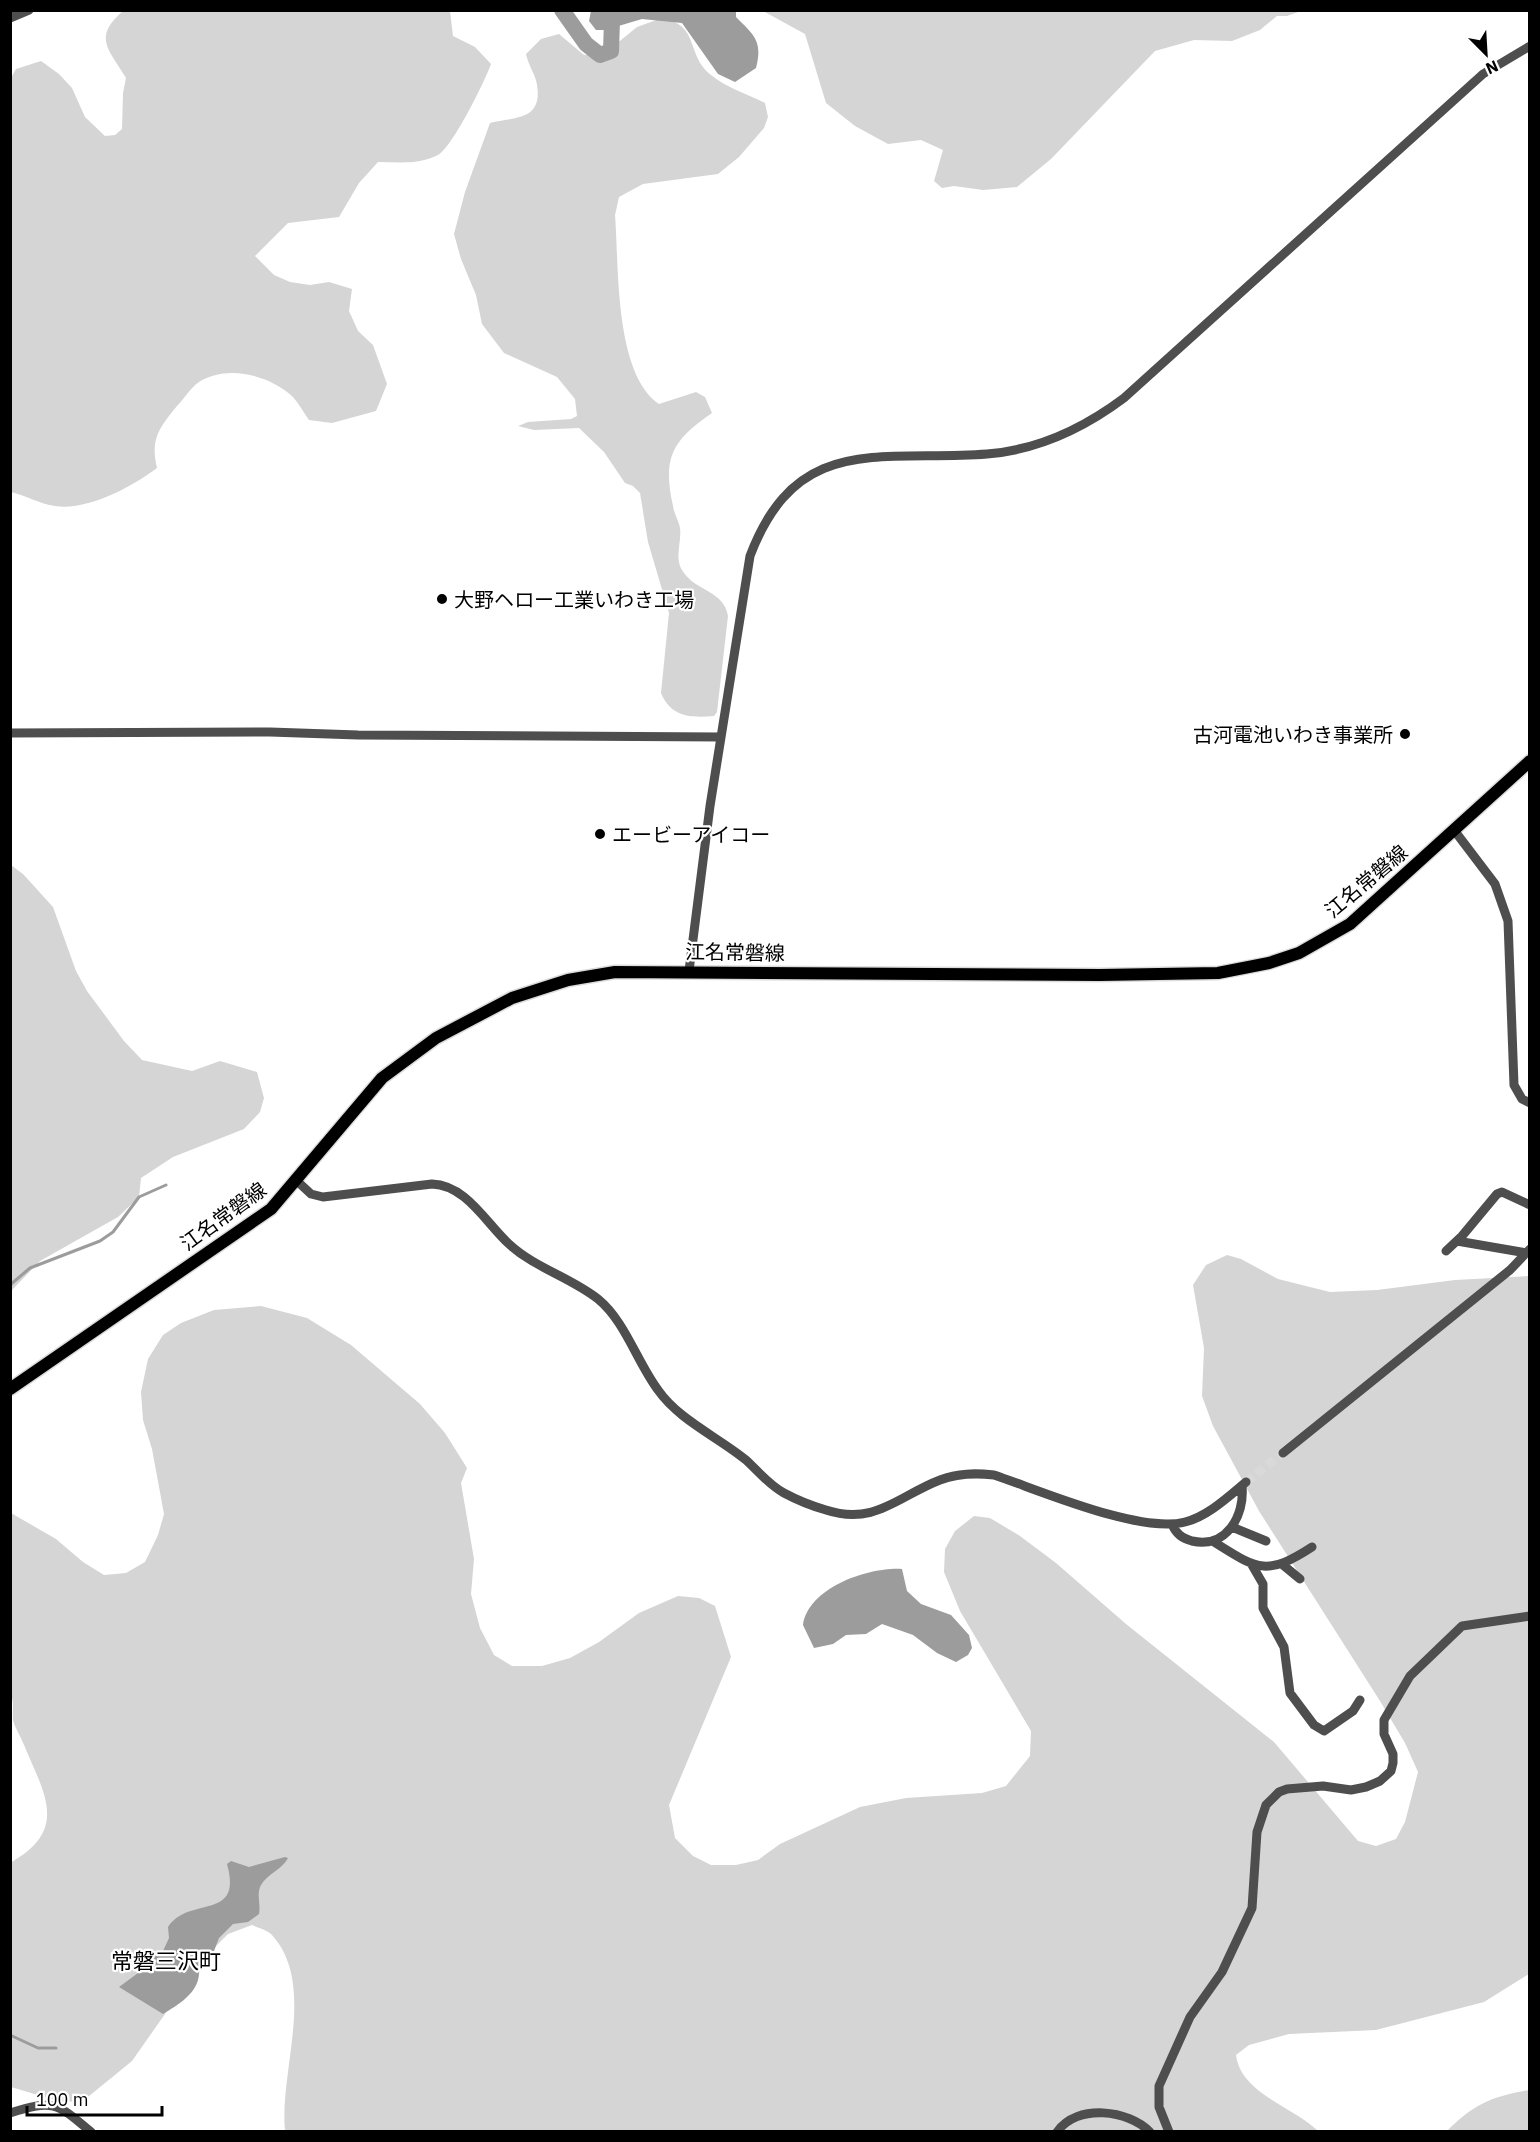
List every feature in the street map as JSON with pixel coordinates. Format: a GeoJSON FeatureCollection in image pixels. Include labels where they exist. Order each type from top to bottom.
{"type":"FeatureCollection","features":[{"type":"Feature","properties":{"kind":"main road","name":"江名常磐線"},"geometry":{"type":"LineString","coordinates":[[10,1389],[271,1209],[382,1078],[436,1038],[512,998],[568,980],[615,972],[1100,975],[1218,973],[1242,969],[1299,953],[1350,924],[1530,761]]}},
{"type":"Feature","properties":{"kind":"street"},"geometry":{"type":"LineString","coordinates":[[10,18],[29,10]]}},
{"type":"Feature","properties":{"kind":"street"},"geometry":{"type":"LineString","coordinates":[[689,971],[721,737],[750,556],[767,518],[791,490],[822,468],[852,459],[988,454],[1068,434],[1101,416],[1124,398],[1483,74],[1530,46]]}},
{"type":"Feature","properties":{"kind":"street"},"geometry":{"type":"LineString","coordinates":[[10,733],[270,732],[721,737]]}},
{"type":"Feature","properties":{"kind":"street"},"geometry":{"type":"LineString","coordinates":[[1454,830],[1495,884],[1508,921],[1514,1085],[1522,1099],[1530,1104]]}},
{"type":"Feature","properties":{"kind":"street"},"geometry":{"type":"LineString","coordinates":[[297,1181],[311,1194],[323,1197],[432,1184],[449,1187],[473,1206],[520,1253],[598,1299],[618,1323],[658,1390],[672,1407],[746,1460],[783,1492],[825,1510],[849,1515],[872,1513],[888,1508],[941,1480],[980,1473],[994,1475],[1114,1515],[1172,1524],[1200,1515],[1244,1484],[1239,1510],[1232,1527],[1214,1542],[1206,1544],[1181,1537],[1172,1524]]}},
{"type":"Feature","properties":{"kind":"street"},"geometry":{"type":"LineString","coordinates":[[1446,1251],[1500,1193],[1530,1205]]}},
{"type":"Feature","properties":{"kind":"street"},"geometry":{"type":"LineString","coordinates":[[1457,1241],[1528,1255]]}},
{"type":"Feature","properties":{"kind":"street"},"geometry":{"type":"LineString","coordinates":[[1282,1453],[1528,1255]]}},
{"type":"Feature","properties":{"kind":"street"},"geometry":{"type":"LineString","coordinates":[[1232,1527],[1266,1541]]}},
{"type":"Feature","properties":{"kind":"street"},"geometry":{"type":"LineString","coordinates":[[1214,1542],[1252,1565],[1263,1584],[1263,1608],[1284,1647],[1290,1693],[1314,1725],[1327,1735],[1353,1711],[1360,1700]]}},
{"type":"Feature","properties":{"kind":"street"},"geometry":{"type":"LineString","coordinates":[[1252,1565],[1283,1564],[1312,1547]]}},
{"type":"Feature","properties":{"kind":"street"},"geometry":{"type":"LineString","coordinates":[[1283,1564],[1300,1579]]}},
{"type":"Feature","properties":{"kind":"street"},"geometry":{"type":"LineString","coordinates":[[1169,2132],[1159,2107],[1159,2086],[1190,2017],[1222,1972],[1252,1908],[1257,1832],[1266,1805],[1279,1792],[1287,1789],[1323,1786],[1351,1790],[1380,1781],[1390,1771],[1393,1763],[1384,1734],[1384,1720],[1410,1676],[1462,1626],[1530,1616]]}},
{"type":"Feature","properties":{"kind":"street"},"geometry":{"type":"LineString","coordinates":[[10,2113],[53,2104],[63,2108],[91,2132]]}},
{"type":"Feature","properties":{"kind":"street"},"geometry":{"type":"LineString","coordinates":[[1057,2132],[1062,2124],[1074,2118],[1101,2113],[1131,2118],[1150,2132]]}},
{"type":"Feature","properties":{"kind":"shaded area"},"geometry":{"type":"Polygon","coordinates":[[[123,11],[450,11],[453,36],[475,47],[491,64],[459,128],[438,155],[416,162],[378,162],[359,183],[339,217],[288,223],[255,256],[274,275],[290,282],[310,285],[329,282],[352,289],[349,311],[358,331],[373,345],[387,384],[376,411],[332,423],[309,420],[293,397],[273,383],[248,374],[222,374],[210,377],[193,387],[161,428],[155,449],[157,468],[135,483],[109,496],[81,505],[55,506],[11,492],[11,78],[16,69],[41,61],[59,74],[72,88],[85,117],[105,136],[115,135],[122,129],[123,93],[126,78],[109,51],[106,36],[114,20],[123,11]]]}},
{"type":"Feature","properties":{"kind":"shaded area"},"geometry":{"type":"Polygon","coordinates":[[[591,11],[736,11],[736,17],[755,39],[758,51],[756,68],[735,82],[718,74],[682,23],[642,19],[605,30],[596,30],[589,21],[591,11]]]}},
{"type":"Feature","properties":{"kind":"shaded area"},"geometry":{"type":"Polygon","coordinates":[[[763,11],[1301,11],[1287,16],[1277,16],[1260,30],[1232,41],[1194,40],[1155,51],[1051,159],[1017,187],[983,190],[954,186],[942,188],[934,181],[943,150],[921,140],[888,144],[855,126],[826,103],[805,34],[763,11]]]}},
{"type":"Feature","properties":{"kind":"shaded area"},"geometry":{"type":"Polygon","coordinates":[[[662,18],[682,27],[688,34],[703,67],[711,75],[730,87],[765,103],[768,117],[764,128],[739,157],[718,174],[643,184],[619,197],[615,215],[619,289],[626,344],[644,389],[659,404],[696,392],[705,397],[712,413],[680,441],[670,462],[669,475],[674,509],[680,528],[678,557],[681,568],[696,584],[721,601],[728,616],[717,712],[714,716],[697,717],[682,714],[670,707],[661,693],[669,613],[648,542],[640,493],[633,486],[625,483],[604,452],[579,428],[534,430],[518,426],[528,422],[571,419],[577,416],[575,399],[557,377],[504,353],[482,324],[476,295],[461,259],[454,234],[465,192],[490,123],[525,115],[536,105],[538,97],[536,81],[526,54],[541,39],[559,34],[584,55],[605,53],[637,27],[662,18]]]}},
{"type":"Feature","properties":{"kind":"shaded area"},"geometry":{"type":"Polygon","coordinates":[[[11,865],[23,874],[53,907],[76,971],[87,991],[124,1041],[142,1060],[192,1071],[220,1061],[257,1072],[264,1098],[260,1112],[244,1129],[173,1157],[141,1178],[139,1197],[118,1217],[40,1261],[11,1291],[11,865]]]}},
{"type":"Feature","properties":{"kind":"shaded area"},"geometry":{"type":"Polygon","coordinates":[[[1227,1255],[1241,1259],[1278,1279],[1330,1292],[1377,1290],[1455,1280],[1529,1276],[1529,1974],[1484,2002],[1376,2030],[1289,2034],[1249,2045],[1236,2055],[1240,2068],[1258,2090],[1318,2131],[285,2131],[285,2107],[293,2029],[292,1978],[285,1955],[272,1935],[252,1925],[228,1934],[205,1957],[132,2061],[83,2101],[61,2102],[11,2087],[10,1863],[28,1851],[40,1838],[46,1824],[47,1810],[39,1780],[13,1720],[13,1703],[10,1693],[11,1513],[56,1539],[83,1562],[104,1575],[126,1573],[145,1562],[158,1535],[164,1514],[152,1449],[143,1420],[141,1392],[148,1359],[163,1335],[181,1323],[214,1310],[261,1306],[307,1318],[351,1345],[420,1404],[445,1433],[467,1468],[461,1483],[474,1559],[471,1594],[480,1628],[494,1655],[512,1666],[542,1666],[570,1658],[599,1642],[639,1613],[678,1596],[699,1598],[715,1606],[731,1657],[669,1805],[675,1838],[693,1856],[711,1865],[736,1865],[758,1860],[780,1844],[860,1807],[906,1798],[982,1793],[1006,1786],[1030,1756],[1031,1731],[960,1611],[944,1572],[945,1549],[955,1531],[974,1516],[990,1518],[1020,1536],[1056,1563],[1126,1624],[1274,1742],[1358,1841],[1376,1846],[1396,1839],[1405,1822],[1418,1772],[1405,1743],[1380,1701],[1259,1511],[1213,1426],[1202,1396],[1204,1348],[1193,1285],[1206,1265],[1227,1255]]]}},
{"type":"Feature","properties":{"kind":"shaded area"},"geometry":{"type":"Polygon","coordinates":[[[889,1569],[902,1569],[907,1591],[921,1604],[951,1615],[969,1635],[972,1648],[968,1655],[956,1662],[937,1653],[913,1635],[882,1624],[866,1634],[846,1635],[833,1644],[814,1648],[803,1625],[816,1600],[842,1582],[858,1576],[889,1569]]]}},
{"type":"Feature","properties":{"kind":"shaded area"},"geometry":{"type":"Polygon","coordinates":[[[288,1858],[286,1862],[261,1885],[259,1914],[248,1922],[233,1924],[219,1938],[214,1951],[200,1959],[198,1981],[191,1993],[181,2002],[163,2014],[119,1987],[138,1973],[147,1960],[163,1951],[169,1938],[168,1927],[178,1917],[221,1901],[228,1894],[230,1882],[227,1864],[231,1861],[249,1867],[288,1858]]]}},
{"type":"Feature","properties":{"kind":"shaded area"},"geometry":{"type":"Polygon","coordinates":[[[1529,2090],[1529,2131],[1447,2131],[1466,2114],[1484,2103],[1529,2090]]]}},
{"type":"Feature","properties":{"kind":"waterway"},"geometry":{"type":"LineString","coordinates":[[562,10],[586,44],[600,55],[611,51],[612,20]]}},
{"type":"Feature","properties":{"kind":"waterway"},"geometry":{"type":"LineString","coordinates":[[10,1285],[30,1268],[100,1241],[113,1232],[139,1197],[166,1185]]}},
{"type":"Feature","properties":{"kind":"waterway"},"geometry":{"type":"LineString","coordinates":[[10,2035],[38,2048],[56,2048]]}},
{"type":"Feature","properties":{"kind":"tunnel"},"geometry":{"type":"LineString","coordinates":[[1246,1482],[1283,1453]]}},
{"type":"Feature","properties":{"kind":"place","name":"大野ヘロー工業いわき工場"},"geometry":{"type":"Point","coordinates":[442,599]}},
{"type":"Feature","properties":{"kind":"place","name":"古河電池いわき事業所"},"geometry":{"type":"Point","coordinates":[1405,734]}},
{"type":"Feature","properties":{"kind":"place","name":"エービーアイコー"},"geometry":{"type":"Point","coordinates":[600,834]}},
{"type":"Feature","properties":{"kind":"district","name":"常磐三沢町"},"geometry":{"type":"Point","coordinates":[166,1960]}}]}
